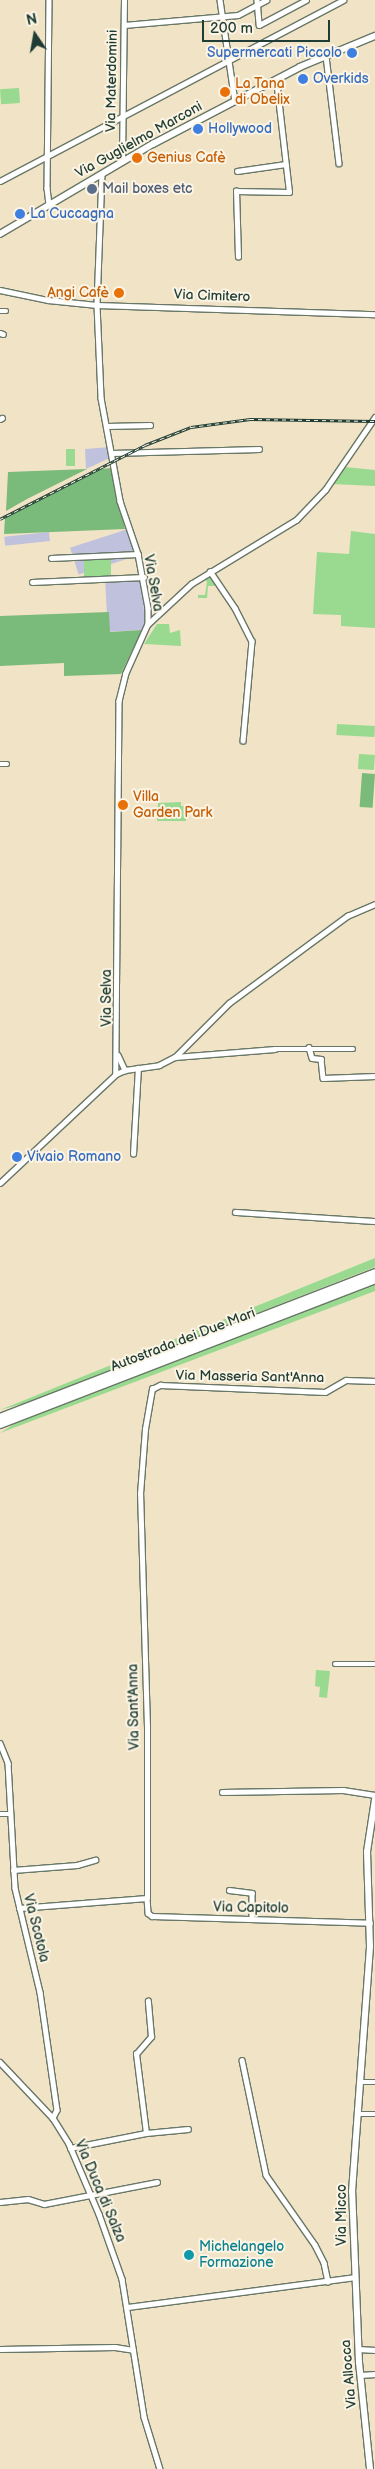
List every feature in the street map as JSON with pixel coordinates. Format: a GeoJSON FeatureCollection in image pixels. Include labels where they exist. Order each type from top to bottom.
{"type":"FeatureCollection","features":[{"type":"Feature","properties":{"kind":"highway","name":"Autostrada dei Due Mari"},"geometry":{"type":"LineString","coordinates":[[0,1418],[375,1273]]}},
{"type":"Feature","properties":{"kind":"highway","name":"Autostrada dei Due Mari"},"geometry":{"type":"LineString","coordinates":[[0,1424],[375,1279]]}},
{"type":"Feature","properties":{"kind":"street"},"geometry":{"type":"LineString","coordinates":[[49,0],[47,156],[49,204]]}},
{"type":"Feature","properties":{"kind":"street","name":"Via Materdomini"},"geometry":{"type":"LineString","coordinates":[[122,162],[124,0]]}},
{"type":"Feature","properties":{"kind":"street"},"geometry":{"type":"LineString","coordinates":[[220,0],[228,62],[236,101]]}},
{"type":"Feature","properties":{"kind":"street"},"geometry":{"type":"LineString","coordinates":[[124,25],[238,15],[257,2],[266,0]]}},
{"type":"Feature","properties":{"kind":"street"},"geometry":{"type":"LineString","coordinates":[[257,2],[259,25],[306,0]]}},
{"type":"Feature","properties":{"kind":"street"},"geometry":{"type":"LineString","coordinates":[[0,182],[343,0]]}},
{"type":"Feature","properties":{"kind":"street","name":"Via Guglielmo Marconi"},"geometry":{"type":"LineString","coordinates":[[0,234],[122,162],[236,101],[326,56],[375,36]]}},
{"type":"Feature","properties":{"kind":"street"},"geometry":{"type":"LineString","coordinates":[[326,56],[339,163]]}},
{"type":"Feature","properties":{"kind":"street"},"geometry":{"type":"LineString","coordinates":[[238,257],[236,191],[289,192],[276,80]]}},
{"type":"Feature","properties":{"kind":"street"},"geometry":{"type":"LineString","coordinates":[[237,171],[286,164]]}},
{"type":"Feature","properties":{"kind":"street","name":"Via Selva"},"geometry":{"type":"LineString","coordinates":[[102,174],[97,304],[101,398],[108,426],[120,501],[144,577],[148,624],[126,673],[119,701],[118,1054],[116,1074]]}},
{"type":"Feature","properties":{"kind":"street","name":"Via Cimitero"},"geometry":{"type":"LineString","coordinates":[[0,290],[48,300],[97,304],[375,314]]}},
{"type":"Feature","properties":{"kind":"street"},"geometry":{"type":"LineString","coordinates":[[0,311],[6,311]]}},
{"type":"Feature","properties":{"kind":"street"},"geometry":{"type":"LineString","coordinates":[[148,624],[191,584],[296,520],[325,490],[375,417]]}},
{"type":"Feature","properties":{"kind":"street"},"geometry":{"type":"LineString","coordinates":[[108,426],[150,425]]}},
{"type":"Feature","properties":{"kind":"street"},"geometry":{"type":"LineString","coordinates":[[112,453],[259,449]]}},
{"type":"Feature","properties":{"kind":"street"},"geometry":{"type":"LineString","coordinates":[[51,558],[138,554]]}},
{"type":"Feature","properties":{"kind":"street"},"geometry":{"type":"LineString","coordinates":[[210,571],[236,608],[252,640],[243,741]]}},
{"type":"Feature","properties":{"kind":"street"},"geometry":{"type":"LineString","coordinates":[[32,582],[144,577]]}},
{"type":"Feature","properties":{"kind":"street"},"geometry":{"type":"LineString","coordinates":[[0,764],[7,764]]}},
{"type":"Feature","properties":{"kind":"street"},"geometry":{"type":"LineString","coordinates":[[0,1183],[116,1074],[125,1070],[159,1065],[175,1057],[229,1003],[347,916],[375,904]]}},
{"type":"Feature","properties":{"kind":"street"},"geometry":{"type":"LineString","coordinates":[[175,1057],[309,1047],[353,1049]]}},
{"type":"Feature","properties":{"kind":"street"},"geometry":{"type":"LineString","coordinates":[[309,1047],[312,1058],[322,1059],[323,1078],[375,1076]]}},
{"type":"Feature","properties":{"kind":"street","name":"Via Selva"},"geometry":{"type":"LineString","coordinates":[[118,1054],[125,1070]]}},
{"type":"Feature","properties":{"kind":"street"},"geometry":{"type":"LineString","coordinates":[[133,1154],[138,1068]]}},
{"type":"Feature","properties":{"kind":"street"},"geometry":{"type":"LineString","coordinates":[[235,1212],[375,1221]]}},
{"type":"Feature","properties":{"kind":"street","name":"Via Masseria Sant'Anna"},"geometry":{"type":"LineString","coordinates":[[152,1389],[160,1385],[325,1392],[346,1380],[375,1381]]}},
{"type":"Feature","properties":{"kind":"street","name":"Via Sant'Anna"},"geometry":{"type":"LineString","coordinates":[[147,1898],[148,1827],[140,1494],[145,1429],[152,1389]]}},
{"type":"Feature","properties":{"kind":"street"},"geometry":{"type":"LineString","coordinates":[[335,1664],[375,1664]]}},
{"type":"Feature","properties":{"kind":"street","name":"Via Scotola"},"geometry":{"type":"LineString","coordinates":[[0,1743],[8,1763],[13,1870],[19,1908],[40,1992],[57,2110],[53,2118]]}},
{"type":"Feature","properties":{"kind":"street"},"geometry":{"type":"LineString","coordinates":[[222,1792],[343,1790],[375,1794]]}},
{"type":"Feature","properties":{"kind":"street","name":"Via Micco"},"geometry":{"type":"LineString","coordinates":[[356,2277],[352,2192],[359,2114],[370,1923],[367,1852],[375,1800]]}},
{"type":"Feature","properties":{"kind":"street"},"geometry":{"type":"LineString","coordinates":[[0,1814],[10,1814]]}},
{"type":"Feature","properties":{"kind":"street"},"geometry":{"type":"LineString","coordinates":[[13,1870],[80,1865],[95,1860]]}},
{"type":"Feature","properties":{"kind":"street"},"geometry":{"type":"LineString","coordinates":[[229,1890],[252,1893],[252,1919]]}},
{"type":"Feature","properties":{"kind":"street"},"geometry":{"type":"LineString","coordinates":[[19,1908],[147,1898]]}},
{"type":"Feature","properties":{"kind":"street","name":"Via Capitolo"},"geometry":{"type":"LineString","coordinates":[[147,1898],[148,1913],[152,1916],[370,1923]]}},
{"type":"Feature","properties":{"kind":"street"},"geometry":{"type":"LineString","coordinates":[[146,2133],[136,2054],[151,2037],[148,2001]]}},
{"type":"Feature","properties":{"kind":"street"},"geometry":{"type":"LineString","coordinates":[[242,2060],[266,2175],[315,2245],[324,2263],[328,2282]]}},
{"type":"Feature","properties":{"kind":"street","name":"Via Duca di Salza"},"geometry":{"type":"LineString","coordinates":[[0,2062],[53,2118],[70,2148],[92,2195],[119,2268],[128,2306],[144,2417],[160,2469]]}},
{"type":"Feature","properties":{"kind":"street"},"geometry":{"type":"LineString","coordinates":[[361,2082],[375,2082]]}},
{"type":"Feature","properties":{"kind":"street"},"geometry":{"type":"LineString","coordinates":[[359,2114],[375,2114]]}},
{"type":"Feature","properties":{"kind":"street"},"geometry":{"type":"LineString","coordinates":[[70,2148],[146,2133],[188,2129]]}},
{"type":"Feature","properties":{"kind":"street"},"geometry":{"type":"LineString","coordinates":[[0,2202],[28,2199],[44,2204],[157,2182]]}},
{"type":"Feature","properties":{"kind":"street"},"geometry":{"type":"LineString","coordinates":[[128,2306],[356,2277]]}},
{"type":"Feature","properties":{"kind":"street","name":"Via Allocca"},"geometry":{"type":"LineString","coordinates":[[356,2277],[358,2349],[370,2469]]}},
{"type":"Feature","properties":{"kind":"street"},"geometry":{"type":"LineString","coordinates":[[0,2349],[108,2347],[134,2350]]}},
{"type":"Feature","properties":{"kind":"street"},"geometry":{"type":"LineString","coordinates":[[358,2349],[375,2350]]}},
{"type":"Feature","properties":{"kind":"street"},"geometry":{"type":"LineString","coordinates":[[360,2375],[375,2374]]}},
{"type":"Feature","properties":{"kind":"shaded area"},"geometry":{"type":"Polygon","coordinates":[[[110,447],[112,457],[86,469],[85,449],[110,447]]]}},
{"type":"Feature","properties":{"kind":"shaded area"},"geometry":{"type":"Polygon","coordinates":[[[128,529],[137,556],[79,574],[70,548],[128,529]]]}},
{"type":"Feature","properties":{"kind":"shaded area"},"geometry":{"type":"Polygon","coordinates":[[[49,532],[50,541],[5,546],[4,537],[49,532]]]}},
{"type":"Feature","properties":{"kind":"shaded area"},"geometry":{"type":"Polygon","coordinates":[[[142,576],[145,630],[108,632],[105,578],[142,576]]]}},
{"type":"Feature","properties":{"kind":"green space"},"geometry":{"type":"Polygon","coordinates":[[[19,88],[20,103],[1,104],[0,89],[19,88]]]}},
{"type":"Feature","properties":{"kind":"green space"},"geometry":{"type":"Polygon","coordinates":[[[66,449],[75,449],[75,466],[66,466],[66,449]]]}},
{"type":"Feature","properties":{"kind":"green space"},"geometry":{"type":"Polygon","coordinates":[[[345,467],[375,470],[375,486],[332,484],[345,467]]]}},
{"type":"Feature","properties":{"kind":"green space"},"geometry":{"type":"Polygon","coordinates":[[[111,468],[125,529],[4,534],[5,518],[13,513],[101,469],[111,468]]]}},
{"type":"Feature","properties":{"kind":"green space"},"geometry":{"type":"Polygon","coordinates":[[[87,469],[27,499],[6,511],[8,472],[87,469]]]}},
{"type":"Feature","properties":{"kind":"green space"},"geometry":{"type":"Polygon","coordinates":[[[351,531],[375,534],[375,628],[341,626],[341,615],[313,614],[317,552],[349,554],[351,531]]]}},
{"type":"Feature","properties":{"kind":"green space"},"geometry":{"type":"Polygon","coordinates":[[[84,557],[111,557],[111,577],[84,577],[84,557]]]}},
{"type":"Feature","properties":{"kind":"green space"},"geometry":{"type":"Polygon","coordinates":[[[209,575],[217,586],[208,586],[207,598],[198,598],[198,595],[205,595],[207,582],[204,578],[209,575]]]}},
{"type":"Feature","properties":{"kind":"green space"},"geometry":{"type":"Polygon","coordinates":[[[109,612],[110,632],[142,630],[121,674],[64,676],[64,663],[0,666],[0,616],[109,612]]]}},
{"type":"Feature","properties":{"kind":"green space"},"geometry":{"type":"Polygon","coordinates":[[[157,624],[169,624],[170,633],[180,630],[181,646],[144,644],[157,624]]]}},
{"type":"Feature","properties":{"kind":"green space"},"geometry":{"type":"Polygon","coordinates":[[[337,724],[375,726],[374,737],[336,735],[337,724]]]}},
{"type":"Feature","properties":{"kind":"green space"},"geometry":{"type":"Polygon","coordinates":[[[359,754],[375,755],[374,770],[358,769],[359,754]]]}},
{"type":"Feature","properties":{"kind":"green space"},"geometry":{"type":"Polygon","coordinates":[[[362,773],[375,774],[373,808],[360,807],[362,773]]]}},
{"type":"Feature","properties":{"kind":"green space"},"geometry":{"type":"Polygon","coordinates":[[[181,802],[181,806],[186,806],[186,821],[157,821],[158,803],[181,802]]]}},
{"type":"Feature","properties":{"kind":"green space"},"geometry":{"type":"Polygon","coordinates":[[[375,1258],[375,1267],[26,1403],[0,1410],[375,1258]]]}},
{"type":"Feature","properties":{"kind":"green space"},"geometry":{"type":"Polygon","coordinates":[[[375,1283],[375,1291],[0,1433],[19,1421],[375,1283]]]}},
{"type":"Feature","properties":{"kind":"green space"},"geometry":{"type":"Polygon","coordinates":[[[316,1670],[330,1671],[327,1698],[319,1697],[320,1687],[315,1686],[316,1670]]]}},
{"type":"Feature","properties":{"kind":"railway"},"geometry":{"type":"LineString","coordinates":[[0,519],[145,445],[191,427],[250,419],[375,421]]}},
{"type":"Feature","properties":{"kind":"place","name":"Supermercati Piccolo"},"geometry":{"type":"Point","coordinates":[352,53]}},
{"type":"Feature","properties":{"kind":"place","name":"Overkids"},"geometry":{"type":"Point","coordinates":[303,79]}},
{"type":"Feature","properties":{"kind":"place","name":"La Tana di Obelix"},"geometry":{"type":"Point","coordinates":[225,92]}},
{"type":"Feature","properties":{"kind":"place","name":"Hollywood"},"geometry":{"type":"Point","coordinates":[198,129]}},
{"type":"Feature","properties":{"kind":"place","name":"Genius Cafè"},"geometry":{"type":"Point","coordinates":[137,158]}},
{"type":"Feature","properties":{"kind":"place","name":"Mail boxes etc"},"geometry":{"type":"Point","coordinates":[92,189]}},
{"type":"Feature","properties":{"kind":"place","name":"La Cuccagna"},"geometry":{"type":"Point","coordinates":[20,214]}},
{"type":"Feature","properties":{"kind":"place","name":"Angi Cafè"},"geometry":{"type":"Point","coordinates":[119,293]}},
{"type":"Feature","properties":{"kind":"place","name":"Villa Garden Park"},"geometry":{"type":"Point","coordinates":[123,805]}},
{"type":"Feature","properties":{"kind":"place","name":"Vivaio Romano"},"geometry":{"type":"Point","coordinates":[17,1157]}},
{"type":"Feature","properties":{"kind":"place","name":"Michelangelo Formazione"},"geometry":{"type":"Point","coordinates":[189,2255]}}]}
